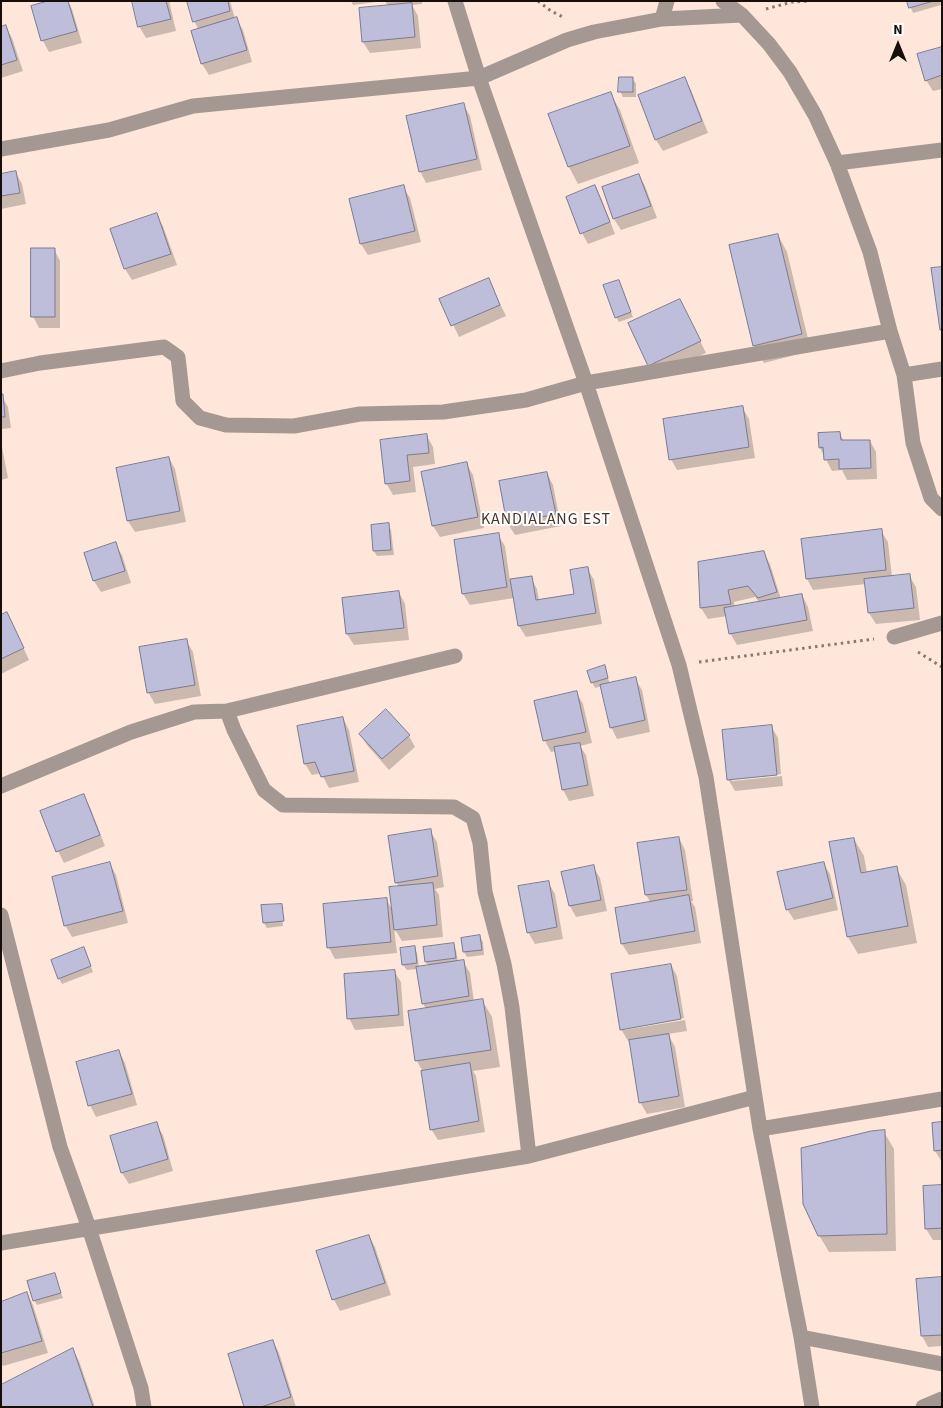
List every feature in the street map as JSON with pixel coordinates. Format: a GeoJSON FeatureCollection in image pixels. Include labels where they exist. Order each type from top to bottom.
{"type":"FeatureCollection","features":[{"type":"Feature","properties":{"kind":"street"},"geometry":{"type":"LineString","coordinates":[[456,1],[479,78],[586,383],[679,664],[706,777],[760,1129],[801,1337],[812,1407]]}},
{"type":"Feature","properties":{"kind":"street"},"geometry":{"type":"LineString","coordinates":[[662,19],[667,1]]}},
{"type":"Feature","properties":{"kind":"street"},"geometry":{"type":"LineString","coordinates":[[723,1],[742,16],[770,44],[790,72],[815,115],[837,163],[870,252],[890,331],[904,375],[913,443],[931,498],[942,509]]}},
{"type":"Feature","properties":{"kind":"street"},"geometry":{"type":"LineString","coordinates":[[1,149],[109,130],[193,106],[479,78],[567,40],[594,32],[662,19],[742,16]]}},
{"type":"Feature","properties":{"kind":"street"},"geometry":{"type":"LineString","coordinates":[[837,163],[942,150]]}},
{"type":"Feature","properties":{"kind":"street"},"geometry":{"type":"LineString","coordinates":[[1,371],[40,363],[164,347],[178,357],[184,401],[200,418],[226,425],[294,426],[360,414],[443,412],[526,400],[586,383],[890,331]]}},
{"type":"Feature","properties":{"kind":"street"},"geometry":{"type":"LineString","coordinates":[[904,375],[942,369]]}},
{"type":"Feature","properties":{"kind":"street"},"geometry":{"type":"LineString","coordinates":[[894,637],[942,623]]}},
{"type":"Feature","properties":{"kind":"street"},"geometry":{"type":"LineString","coordinates":[[1,786],[131,732],[194,712],[227,711],[455,656]]}},
{"type":"Feature","properties":{"kind":"street"},"geometry":{"type":"LineString","coordinates":[[227,711],[234,730],[264,790],[284,805],[454,807],[473,818],[480,843],[485,892],[504,964],[512,1007],[529,1156]]}},
{"type":"Feature","properties":{"kind":"street"},"geometry":{"type":"LineString","coordinates":[[1,915],[60,1147],[89,1228],[140,1388],[144,1407]]}},
{"type":"Feature","properties":{"kind":"street"},"geometry":{"type":"LineString","coordinates":[[1,1243],[529,1156],[755,1096]]}},
{"type":"Feature","properties":{"kind":"street"},"geometry":{"type":"LineString","coordinates":[[760,1129],[942,1099]]}},
{"type":"Feature","properties":{"kind":"street"},"geometry":{"type":"LineString","coordinates":[[801,1337],[942,1364]]}},
{"type":"Feature","properties":{"kind":"street"},"geometry":{"type":"LineString","coordinates":[[923,1407],[942,1399]]}},
{"type":"Feature","properties":{"kind":"path"},"geometry":{"type":"LineString","coordinates":[[742,16],[792,2],[810,1]]}},
{"type":"Feature","properties":{"kind":"path"},"geometry":{"type":"LineString","coordinates":[[679,664],[894,637]]}},
{"type":"Feature","properties":{"kind":"building"},"geometry":{"type":"Polygon","coordinates":[[[48,1],[68,1],[77,31],[41,41],[31,6],[48,1]]]}},
{"type":"Feature","properties":{"kind":"building"},"geometry":{"type":"Polygon","coordinates":[[[132,1],[166,1],[171,19],[138,27],[132,1]]]}},
{"type":"Feature","properties":{"kind":"building"},"geometry":{"type":"Polygon","coordinates":[[[187,1],[228,1],[230,11],[193,22],[187,1]]]}},
{"type":"Feature","properties":{"kind":"building"},"geometry":{"type":"Polygon","coordinates":[[[907,1],[934,1],[909,8],[907,1]]]}},
{"type":"Feature","properties":{"kind":"building"},"geometry":{"type":"Polygon","coordinates":[[[412,3],[415,37],[362,42],[359,8],[412,3]]]}},
{"type":"Feature","properties":{"kind":"building"},"geometry":{"type":"Polygon","coordinates":[[[237,17],[247,50],[201,64],[191,31],[237,17]]]}},
{"type":"Feature","properties":{"kind":"building"},"geometry":{"type":"Polygon","coordinates":[[[6,25],[17,60],[1,65],[1,27],[6,25]]]}},
{"type":"Feature","properties":{"kind":"building"},"geometry":{"type":"Polygon","coordinates":[[[942,47],[942,75],[925,81],[917,54],[942,47]]]}},
{"type":"Feature","properties":{"kind":"building"},"geometry":{"type":"Polygon","coordinates":[[[619,77],[633,77],[633,92],[618,92],[619,77]]]}},
{"type":"Feature","properties":{"kind":"building"},"geometry":{"type":"Polygon","coordinates":[[[685,77],[702,121],[655,140],[638,95],[685,77]]]}},
{"type":"Feature","properties":{"kind":"building"},"geometry":{"type":"Polygon","coordinates":[[[611,92],[630,146],[568,167],[548,114],[611,92]]]}},
{"type":"Feature","properties":{"kind":"building"},"geometry":{"type":"Polygon","coordinates":[[[464,103],[477,159],[419,172],[406,116],[464,103]]]}},
{"type":"Feature","properties":{"kind":"building"},"geometry":{"type":"Polygon","coordinates":[[[16,171],[20,193],[1,196],[1,174],[16,171]]]}},
{"type":"Feature","properties":{"kind":"building"},"geometry":{"type":"Polygon","coordinates":[[[639,174],[651,206],[613,219],[602,187],[639,174]]]}},
{"type":"Feature","properties":{"kind":"building"},"geometry":{"type":"Polygon","coordinates":[[[404,185],[415,231],[360,244],[349,199],[404,185]]]}},
{"type":"Feature","properties":{"kind":"building"},"geometry":{"type":"Polygon","coordinates":[[[595,185],[610,222],[580,234],[566,197],[595,185]]]}},
{"type":"Feature","properties":{"kind":"building"},"geometry":{"type":"Polygon","coordinates":[[[157,213],[171,254],[124,269],[110,229],[157,213]]]}},
{"type":"Feature","properties":{"kind":"building"},"geometry":{"type":"Polygon","coordinates":[[[778,234],[802,334],[753,346],[729,245],[778,234]]]}},
{"type":"Feature","properties":{"kind":"building"},"geometry":{"type":"Polygon","coordinates":[[[31,248],[55,248],[55,317],[31,317],[31,248]]]}},
{"type":"Feature","properties":{"kind":"building"},"geometry":{"type":"Polygon","coordinates":[[[942,267],[942,330],[940,330],[931,268],[942,267]]]}},
{"type":"Feature","properties":{"kind":"building"},"geometry":{"type":"Polygon","coordinates":[[[489,278],[500,305],[451,326],[439,299],[489,278]]]}},
{"type":"Feature","properties":{"kind":"building"},"geometry":{"type":"Polygon","coordinates":[[[619,280],[631,312],[615,318],[603,285],[619,280]]]}},
{"type":"Feature","properties":{"kind":"building"},"geometry":{"type":"Polygon","coordinates":[[[680,299],[701,341],[648,366],[628,323],[680,299]]]}},
{"type":"Feature","properties":{"kind":"building"},"geometry":{"type":"Polygon","coordinates":[[[1,394],[3,394],[5,417],[1,417],[1,394]]]}},
{"type":"Feature","properties":{"kind":"building"},"geometry":{"type":"Polygon","coordinates":[[[743,406],[749,447],[669,460],[663,419],[743,406]]]}},
{"type":"Feature","properties":{"kind":"building"},"geometry":{"type":"Polygon","coordinates":[[[840,432],[841,440],[870,440],[871,468],[839,469],[839,459],[824,460],[823,447],[819,448],[818,433],[840,432]]]}},
{"type":"Feature","properties":{"kind":"building"},"geometry":{"type":"Polygon","coordinates":[[[427,434],[429,453],[407,455],[410,481],[385,484],[380,440],[427,434]]]}},
{"type":"Feature","properties":{"kind":"building"},"geometry":{"type":"Polygon","coordinates":[[[169,457],[180,511],[127,521],[116,468],[169,457]]]}},
{"type":"Feature","properties":{"kind":"building"},"geometry":{"type":"Polygon","coordinates":[[[467,462],[478,517],[432,526],[421,472],[467,462]]]}},
{"type":"Feature","properties":{"kind":"building"},"geometry":{"type":"Polygon","coordinates":[[[547,472],[556,514],[507,524],[499,481],[547,472]]]}},
{"type":"Feature","properties":{"kind":"building"},"geometry":{"type":"Polygon","coordinates":[[[389,523],[391,550],[373,551],[371,525],[389,523]]]}},
{"type":"Feature","properties":{"kind":"building"},"geometry":{"type":"Polygon","coordinates":[[[882,529],[886,570],[806,579],[801,539],[882,529]]]}},
{"type":"Feature","properties":{"kind":"building"},"geometry":{"type":"Polygon","coordinates":[[[499,533],[507,587],[462,594],[454,540],[499,533]]]}},
{"type":"Feature","properties":{"kind":"building"},"geometry":{"type":"Polygon","coordinates":[[[116,542],[125,571],[93,581],[84,553],[116,542]]]}},
{"type":"Feature","properties":{"kind":"building"},"geometry":{"type":"Polygon","coordinates":[[[764,551],[777,592],[758,598],[748,586],[728,590],[731,604],[700,608],[698,562],[764,551]]]}},
{"type":"Feature","properties":{"kind":"building"},"geometry":{"type":"Polygon","coordinates":[[[588,567],[596,613],[518,626],[510,579],[532,576],[536,600],[574,594],[570,570],[588,567]]]}},
{"type":"Feature","properties":{"kind":"building"},"geometry":{"type":"Polygon","coordinates":[[[910,574],[914,608],[868,613],[864,579],[910,574]]]}},
{"type":"Feature","properties":{"kind":"building"},"geometry":{"type":"Polygon","coordinates":[[[399,591],[404,628],[346,634],[342,598],[399,591]]]}},
{"type":"Feature","properties":{"kind":"building"},"geometry":{"type":"Polygon","coordinates":[[[802,594],[807,620],[729,634],[724,608],[802,594]]]}},
{"type":"Feature","properties":{"kind":"building"},"geometry":{"type":"Polygon","coordinates":[[[7,612],[24,648],[1,659],[1,615],[7,612]]]}},
{"type":"Feature","properties":{"kind":"building"},"geometry":{"type":"Polygon","coordinates":[[[187,639],[195,685],[147,693],[139,647],[187,639]]]}},
{"type":"Feature","properties":{"kind":"building"},"geometry":{"type":"Polygon","coordinates":[[[605,665],[608,678],[591,683],[587,671],[605,665]]]}},
{"type":"Feature","properties":{"kind":"building"},"geometry":{"type":"Polygon","coordinates":[[[636,677],[645,720],[610,728],[600,685],[636,677]]]}},
{"type":"Feature","properties":{"kind":"building"},"geometry":{"type":"Polygon","coordinates":[[[577,691],[586,732],[543,741],[534,701],[577,691]]]}},
{"type":"Feature","properties":{"kind":"building"},"geometry":{"type":"Polygon","coordinates":[[[386,709],[410,735],[382,759],[359,734],[386,709]]]}},
{"type":"Feature","properties":{"kind":"building"},"geometry":{"type":"Polygon","coordinates":[[[343,717],[354,771],[321,777],[315,762],[304,764],[297,726],[343,717]]]}},
{"type":"Feature","properties":{"kind":"building"},"geometry":{"type":"Polygon","coordinates":[[[772,725],[777,775],[727,780],[722,730],[772,725]]]}},
{"type":"Feature","properties":{"kind":"building"},"geometry":{"type":"Polygon","coordinates":[[[580,743],[588,785],[562,790],[554,747],[580,743]]]}},
{"type":"Feature","properties":{"kind":"building"},"geometry":{"type":"Polygon","coordinates":[[[84,794],[100,835],[56,852],[40,811],[84,794]]]}},
{"type":"Feature","properties":{"kind":"building"},"geometry":{"type":"Polygon","coordinates":[[[431,829],[438,876],[395,883],[388,836],[431,829]]]}},
{"type":"Feature","properties":{"kind":"building"},"geometry":{"type":"Polygon","coordinates":[[[679,837],[687,890],[645,895],[637,843],[679,837]]]}},
{"type":"Feature","properties":{"kind":"building"},"geometry":{"type":"Polygon","coordinates":[[[854,838],[861,873],[897,866],[908,926],[847,937],[829,842],[854,838]]]}},
{"type":"Feature","properties":{"kind":"building"},"geometry":{"type":"Polygon","coordinates":[[[110,862],[123,911],[64,926],[52,877],[110,862]]]}},
{"type":"Feature","properties":{"kind":"building"},"geometry":{"type":"Polygon","coordinates":[[[824,862],[833,898],[786,910],[777,872],[824,862]]]}},
{"type":"Feature","properties":{"kind":"building"},"geometry":{"type":"Polygon","coordinates":[[[594,865],[601,900],[569,906],[561,872],[594,865]]]}},
{"type":"Feature","properties":{"kind":"building"},"geometry":{"type":"Polygon","coordinates":[[[549,881],[557,927],[527,933],[518,886],[549,881]]]}},
{"type":"Feature","properties":{"kind":"building"},"geometry":{"type":"Polygon","coordinates":[[[433,883],[437,925],[394,930],[389,887],[433,883]]]}},
{"type":"Feature","properties":{"kind":"building"},"geometry":{"type":"Polygon","coordinates":[[[689,895],[695,931],[621,944],[615,908],[689,895]]]}},
{"type":"Feature","properties":{"kind":"building"},"geometry":{"type":"Polygon","coordinates":[[[387,898],[391,942],[327,948],[323,904],[387,898]]]}},
{"type":"Feature","properties":{"kind":"building"},"geometry":{"type":"Polygon","coordinates":[[[282,904],[284,921],[263,923],[261,905],[282,904]]]}},
{"type":"Feature","properties":{"kind":"building"},"geometry":{"type":"Polygon","coordinates":[[[480,935],[482,950],[463,952],[461,938],[480,935]]]}},
{"type":"Feature","properties":{"kind":"building"},"geometry":{"type":"Polygon","coordinates":[[[454,943],[456,958],[425,962],[423,947],[454,943]]]}},
{"type":"Feature","properties":{"kind":"building"},"geometry":{"type":"Polygon","coordinates":[[[415,946],[417,963],[402,965],[400,948],[415,946]]]}},
{"type":"Feature","properties":{"kind":"building"},"geometry":{"type":"Polygon","coordinates":[[[84,947],[91,966],[58,979],[51,960],[84,947]]]}},
{"type":"Feature","properties":{"kind":"building"},"geometry":{"type":"Polygon","coordinates":[[[464,960],[469,996],[422,1004],[416,967],[464,960]]]}},
{"type":"Feature","properties":{"kind":"building"},"geometry":{"type":"Polygon","coordinates":[[[671,964],[681,1019],[620,1030],[611,974],[671,964]]]}},
{"type":"Feature","properties":{"kind":"building"},"geometry":{"type":"Polygon","coordinates":[[[395,970],[399,1015],[347,1019],[344,974],[395,970]]]}},
{"type":"Feature","properties":{"kind":"building"},"geometry":{"type":"Polygon","coordinates":[[[483,999],[491,1050],[415,1061],[408,1011],[483,999]]]}},
{"type":"Feature","properties":{"kind":"building"},"geometry":{"type":"Polygon","coordinates":[[[669,1034],[679,1096],[639,1103],[629,1040],[669,1034]]]}},
{"type":"Feature","properties":{"kind":"building"},"geometry":{"type":"Polygon","coordinates":[[[119,1050],[132,1094],[88,1106],[76,1062],[119,1050]]]}},
{"type":"Feature","properties":{"kind":"building"},"geometry":{"type":"Polygon","coordinates":[[[470,1063],[479,1121],[430,1130],[421,1071],[470,1063]]]}},
{"type":"Feature","properties":{"kind":"building"},"geometry":{"type":"Polygon","coordinates":[[[157,1122],[168,1159],[121,1173],[110,1136],[157,1122]]]}},
{"type":"Feature","properties":{"kind":"building"},"geometry":{"type":"Polygon","coordinates":[[[942,1122],[942,1150],[934,1151],[932,1123],[942,1122]]]}},
{"type":"Feature","properties":{"kind":"building"},"geometry":{"type":"Polygon","coordinates":[[[885,1130],[887,1234],[818,1236],[803,1204],[801,1148],[871,1131],[885,1130]]]}},
{"type":"Feature","properties":{"kind":"building"},"geometry":{"type":"Polygon","coordinates":[[[942,1185],[942,1228],[925,1229],[923,1186],[942,1185]]]}},
{"type":"Feature","properties":{"kind":"building"},"geometry":{"type":"Polygon","coordinates":[[[369,1235],[385,1283],[332,1300],[316,1251],[369,1235]]]}},
{"type":"Feature","properties":{"kind":"building"},"geometry":{"type":"Polygon","coordinates":[[[55,1273],[61,1293],[33,1301],[27,1281],[55,1273]]]}},
{"type":"Feature","properties":{"kind":"building"},"geometry":{"type":"Polygon","coordinates":[[[942,1277],[942,1335],[921,1336],[916,1279],[942,1277]]]}},
{"type":"Feature","properties":{"kind":"building"},"geometry":{"type":"Polygon","coordinates":[[[27,1292],[42,1341],[1,1353],[1,1302],[27,1292]]]}},
{"type":"Feature","properties":{"kind":"building"},"geometry":{"type":"Polygon","coordinates":[[[273,1340],[291,1397],[261,1407],[244,1407],[228,1354],[273,1340]]]}},
{"type":"Feature","properties":{"kind":"building"},"geometry":{"type":"Polygon","coordinates":[[[73,1348],[93,1407],[1,1407],[1,1385],[73,1348]]]}},
{"type":"Feature","properties":{"kind":"district","name":"KANDIALANG EST"},"geometry":{"type":"Point","coordinates":[546,520]}}]}
